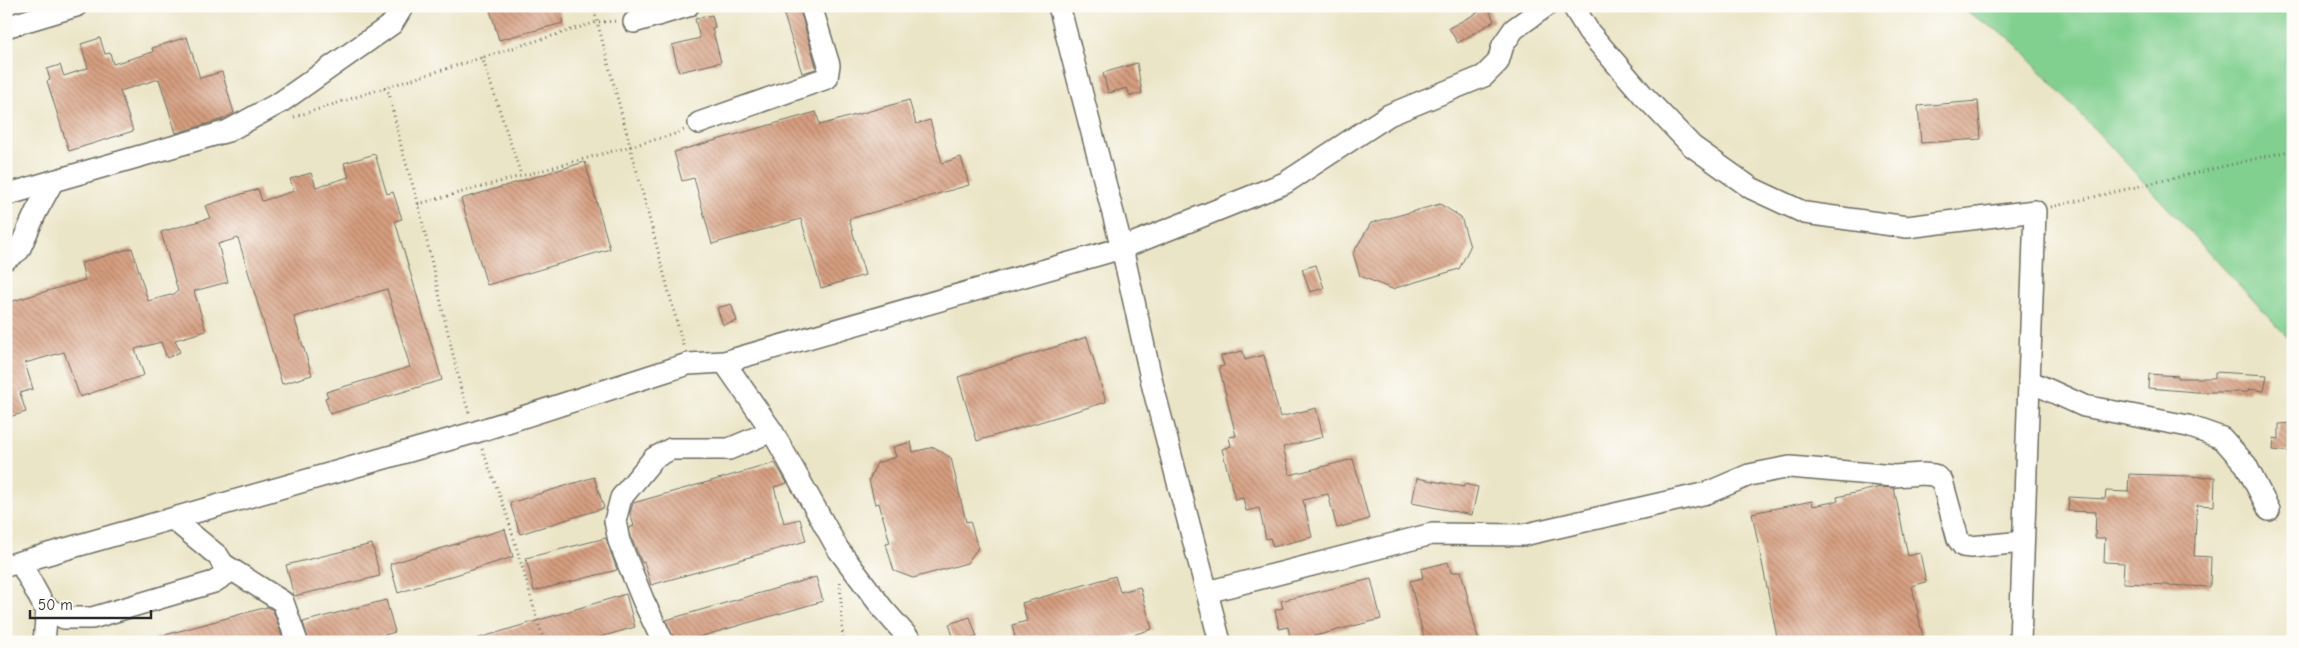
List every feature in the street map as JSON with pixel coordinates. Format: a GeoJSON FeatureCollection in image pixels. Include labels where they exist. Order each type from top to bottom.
{"type":"FeatureCollection","features":[{"type":"Feature","properties":{"kind":"lane"},"geometry":{"type":"LineString","coordinates":[[6,27],[76,6]]}},
{"type":"Feature","properties":{"kind":"lane"},"geometry":{"type":"LineString","coordinates":[[6,195],[228,130],[281,102],[392,24],[403,6]]}},
{"type":"Feature","properties":{"kind":"lane"},"geometry":{"type":"LineString","coordinates":[[634,22],[688,6]]}},
{"type":"Feature","properties":{"kind":"lane"},"geometry":{"type":"LineString","coordinates":[[699,123],[827,78],[829,65],[811,6]]}},
{"type":"Feature","properties":{"kind":"lane"},"geometry":{"type":"LineString","coordinates":[[1059,6],[1122,248],[1152,387],[1220,642]]}},
{"type":"Feature","properties":{"kind":"lane"},"geometry":{"type":"LineString","coordinates":[[173,519],[218,556],[223,564],[225,575],[214,582],[92,618],[64,618],[47,608],[13,564],[476,432],[688,364],[724,362],[1122,248],[1285,183],[1389,115],[1484,76],[1498,62],[1503,45],[1514,29],[1546,6]]}},
{"type":"Feature","properties":{"kind":"lane"},"geometry":{"type":"LineString","coordinates":[[1573,6],[1595,39],[1643,95],[1692,146],[1752,188],[1805,214],[1907,227],[2036,211],[2020,642]]}},
{"type":"Feature","properties":{"kind":"lane"},"geometry":{"type":"LineString","coordinates":[[6,259],[19,250],[36,212],[53,181]]}},
{"type":"Feature","properties":{"kind":"lane"},"geometry":{"type":"LineString","coordinates":[[724,362],[772,431],[838,549],[883,610],[912,642]]}},
{"type":"Feature","properties":{"kind":"lane"},"geometry":{"type":"LineString","coordinates":[[2029,381],[2084,406],[2188,426],[2222,438],[2246,465],[2269,510]]}},
{"type":"Feature","properties":{"kind":"lane"},"geometry":{"type":"LineString","coordinates":[[663,642],[643,600],[619,541],[615,521],[621,498],[654,458],[671,449],[729,449],[772,431]]}},
{"type":"Feature","properties":{"kind":"lane"},"geometry":{"type":"LineString","coordinates":[[1207,592],[1432,534],[1523,534],[1707,493],[1749,476],[1790,467],[1894,476],[1934,475],[1942,482],[1958,539],[1963,546],[1971,547],[2024,542]]}},
{"type":"Feature","properties":{"kind":"lane"},"geometry":{"type":"LineString","coordinates":[[223,564],[283,602],[297,642]]}},
{"type":"Feature","properties":{"kind":"lane"},"geometry":{"type":"LineString","coordinates":[[44,642],[47,608]]}},
{"type":"Feature","properties":{"kind":"path"},"geometry":{"type":"LineString","coordinates":[[594,6],[628,145],[688,364]]}},
{"type":"Feature","properties":{"kind":"path"},"geometry":{"type":"LineString","coordinates":[[288,119],[597,22],[634,22]]}},
{"type":"Feature","properties":{"kind":"path"},"geometry":{"type":"LineString","coordinates":[[482,57],[521,175]]}},
{"type":"Feature","properties":{"kind":"path"},"geometry":{"type":"LineString","coordinates":[[384,88],[388,93],[418,204],[461,388],[506,512],[544,642]]}},
{"type":"Feature","properties":{"kind":"path"},"geometry":{"type":"LineString","coordinates":[[418,204],[628,145],[672,135],[699,123]]}},
{"type":"Feature","properties":{"kind":"path"},"geometry":{"type":"LineString","coordinates":[[2036,211],[2293,150]]}},
{"type":"Feature","properties":{"kind":"path"},"geometry":{"type":"LineString","coordinates":[[840,576],[843,642]]}},
{"type":"Feature","properties":{"kind":"green space"},"geometry":{"type":"Polygon","coordinates":[[[1957,6],[2293,6],[2293,343],[2010,38],[1957,6]]]}},
{"type":"Feature","properties":{"kind":"building"},"geometry":{"type":"Polygon","coordinates":[[[489,6],[558,6],[563,23],[499,40],[489,6]]]}},
{"type":"Feature","properties":{"kind":"building"},"geometry":{"type":"Polygon","coordinates":[[[799,6],[816,66],[816,69],[802,73],[783,12],[799,6]]]}},
{"type":"Feature","properties":{"kind":"building"},"geometry":{"type":"Polygon","coordinates":[[[1488,7],[1494,21],[1458,43],[1449,28],[1488,7]]]}},
{"type":"Feature","properties":{"kind":"building"},"geometry":{"type":"Polygon","coordinates":[[[712,15],[715,27],[712,28],[721,62],[679,72],[672,45],[700,38],[695,19],[712,15]]]}},
{"type":"Feature","properties":{"kind":"building"},"geometry":{"type":"Polygon","coordinates":[[[187,37],[200,78],[222,72],[234,113],[223,119],[176,133],[159,79],[120,91],[133,131],[69,151],[47,81],[50,80],[47,69],[60,65],[64,76],[88,68],[81,44],[100,38],[105,54],[110,53],[113,64],[153,52],[152,48],[187,37]]]}},
{"type":"Feature","properties":{"kind":"building"},"geometry":{"type":"Polygon","coordinates":[[[1137,63],[1142,93],[1130,96],[1127,88],[1108,93],[1103,73],[1137,63]]]}},
{"type":"Feature","properties":{"kind":"building"},"geometry":{"type":"Polygon","coordinates":[[[909,100],[916,124],[930,120],[942,163],[961,157],[969,185],[849,219],[865,275],[821,288],[801,219],[712,244],[694,178],[682,181],[674,152],[816,112],[820,125],[909,100]]]}},
{"type":"Feature","properties":{"kind":"building"},"geometry":{"type":"Polygon","coordinates":[[[1978,101],[1981,139],[1921,143],[1918,106],[1978,101]]]}},
{"type":"Feature","properties":{"kind":"building"},"geometry":{"type":"Polygon","coordinates":[[[375,154],[387,194],[393,192],[402,219],[395,221],[442,380],[330,414],[325,398],[328,397],[326,392],[410,367],[387,289],[294,317],[312,375],[282,384],[238,238],[218,244],[228,282],[194,291],[206,331],[175,340],[180,352],[167,358],[161,342],[135,349],[144,375],[80,397],[64,352],[25,363],[33,389],[20,393],[26,412],[9,417],[6,408],[6,303],[85,280],[81,263],[132,248],[148,301],[174,294],[178,291],[161,232],[210,218],[205,206],[258,189],[262,201],[294,191],[290,179],[311,173],[316,187],[349,177],[344,163],[375,154]]]}},
{"type":"Feature","properties":{"kind":"building"},"geometry":{"type":"Polygon","coordinates":[[[585,162],[610,249],[487,285],[461,199],[585,162]]]}},
{"type":"Feature","properties":{"kind":"building"},"geometry":{"type":"Polygon","coordinates":[[[1440,204],[1461,217],[1470,247],[1459,269],[1392,289],[1360,276],[1353,253],[1371,223],[1440,204]]]}},
{"type":"Feature","properties":{"kind":"building"},"geometry":{"type":"Polygon","coordinates":[[[1316,265],[1324,288],[1310,292],[1302,269],[1316,265]]]}},
{"type":"Feature","properties":{"kind":"building"},"geometry":{"type":"Polygon","coordinates":[[[731,304],[737,321],[723,325],[717,308],[731,304]]]}},
{"type":"Feature","properties":{"kind":"building"},"geometry":{"type":"Polygon","coordinates":[[[1087,337],[1106,402],[977,441],[958,377],[1087,337]]]}},
{"type":"Feature","properties":{"kind":"building"},"geometry":{"type":"Polygon","coordinates":[[[1243,351],[1245,360],[1264,355],[1280,417],[1316,408],[1323,437],[1283,447],[1290,475],[1353,459],[1369,519],[1337,528],[1328,494],[1303,500],[1312,537],[1273,547],[1270,538],[1266,539],[1259,508],[1246,511],[1243,498],[1235,500],[1222,449],[1231,446],[1229,437],[1236,436],[1219,367],[1224,366],[1221,356],[1243,351]]]}},
{"type":"Feature","properties":{"kind":"building"},"geometry":{"type":"Polygon","coordinates":[[[2215,372],[2267,375],[2264,391],[2249,389],[2248,392],[2196,392],[2148,388],[2149,374],[2178,376],[2178,378],[2215,378],[2215,372]]]}},
{"type":"Feature","properties":{"kind":"building"},"geometry":{"type":"Polygon","coordinates":[[[2293,423],[2293,452],[2273,450],[2274,438],[2279,439],[2279,424],[2293,423]]]}},
{"type":"Feature","properties":{"kind":"building"},"geometry":{"type":"Polygon","coordinates":[[[911,442],[913,452],[934,447],[951,458],[966,522],[970,521],[978,548],[967,563],[913,578],[894,571],[886,544],[890,543],[879,503],[875,504],[869,480],[877,463],[896,457],[893,447],[911,442]]]}},
{"type":"Feature","properties":{"kind":"building"},"geometry":{"type":"Polygon","coordinates":[[[775,463],[787,483],[774,487],[784,523],[800,519],[806,541],[651,585],[644,562],[642,563],[631,537],[630,527],[634,526],[630,513],[633,503],[775,463]]]}},
{"type":"Feature","properties":{"kind":"building"},"geometry":{"type":"Polygon","coordinates":[[[2129,474],[2215,477],[2214,506],[2197,505],[2194,556],[2211,557],[2210,587],[2123,583],[2124,563],[2104,562],[2105,538],[2095,538],[2096,512],[2068,511],[2069,497],[2105,499],[2106,491],[2128,492],[2129,474]]]}},
{"type":"Feature","properties":{"kind":"building"},"geometry":{"type":"Polygon","coordinates":[[[594,477],[604,508],[520,534],[510,503],[594,477]]]}},
{"type":"Feature","properties":{"kind":"building"},"geometry":{"type":"Polygon","coordinates":[[[1417,478],[1464,487],[1464,484],[1478,487],[1472,515],[1412,503],[1417,478]]]}},
{"type":"Feature","properties":{"kind":"building"},"geometry":{"type":"Polygon","coordinates":[[[1881,487],[1894,488],[1908,556],[1920,553],[1926,582],[1912,586],[1924,642],[1778,642],[1752,513],[1812,501],[1813,506],[1838,501],[1837,497],[1881,487]]]}},
{"type":"Feature","properties":{"kind":"building"},"geometry":{"type":"Polygon","coordinates":[[[505,529],[513,557],[398,593],[390,564],[505,529]]]}},
{"type":"Feature","properties":{"kind":"building"},"geometry":{"type":"Polygon","coordinates":[[[606,538],[617,570],[534,591],[526,558],[606,538]]]}},
{"type":"Feature","properties":{"kind":"building"},"geometry":{"type":"Polygon","coordinates":[[[372,544],[380,576],[294,596],[286,565],[372,544]]]}},
{"type":"Feature","properties":{"kind":"building"},"geometry":{"type":"Polygon","coordinates":[[[1448,562],[1451,573],[1461,571],[1479,642],[1425,642],[1410,581],[1423,578],[1421,569],[1448,562]]]}},
{"type":"Feature","properties":{"kind":"building"},"geometry":{"type":"Polygon","coordinates":[[[1115,576],[1120,592],[1140,587],[1152,629],[1110,642],[1016,642],[1012,625],[1027,621],[1022,603],[1115,576]]]}},
{"type":"Feature","properties":{"kind":"building"},"geometry":{"type":"Polygon","coordinates":[[[816,577],[823,601],[682,642],[675,642],[666,620],[816,577]]]}},
{"type":"Feature","properties":{"kind":"building"},"geometry":{"type":"Polygon","coordinates":[[[1371,579],[1381,619],[1291,642],[1288,627],[1279,629],[1275,610],[1283,608],[1281,601],[1371,579]]]}},
{"type":"Feature","properties":{"kind":"building"},"geometry":{"type":"Polygon","coordinates":[[[626,594],[635,627],[583,642],[476,642],[476,639],[626,594]]]}},
{"type":"Feature","properties":{"kind":"building"},"geometry":{"type":"Polygon","coordinates":[[[386,600],[395,632],[361,642],[309,642],[303,622],[386,600]]]}},
{"type":"Feature","properties":{"kind":"building"},"geometry":{"type":"Polygon","coordinates":[[[267,607],[273,610],[284,642],[155,642],[154,638],[267,607]]]}},
{"type":"Feature","properties":{"kind":"building"},"geometry":{"type":"Polygon","coordinates":[[[970,617],[977,637],[955,642],[949,624],[970,617]]]}}]}
